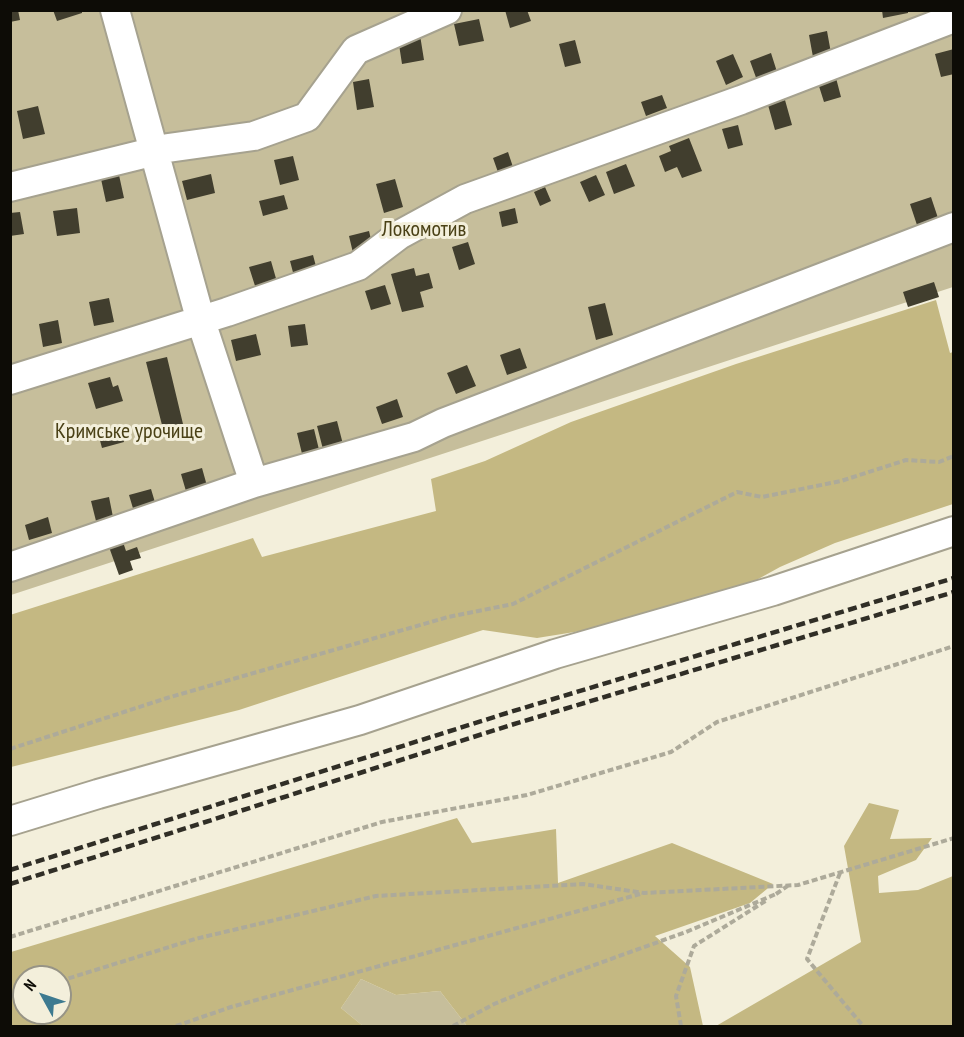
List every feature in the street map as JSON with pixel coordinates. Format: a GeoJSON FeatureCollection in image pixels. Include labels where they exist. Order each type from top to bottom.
{"type":"FeatureCollection","features":[{"type":"Feature","properties":{"kind":"lane"},"geometry":{"type":"LineString","coordinates":[[115,10],[200,318],[254,483]]}},
{"type":"Feature","properties":{"kind":"lane"},"geometry":{"type":"LineString","coordinates":[[10,187],[156,152],[254,136],[308,117],[356,50],[447,10]]}},
{"type":"Feature","properties":{"kind":"lane"},"geometry":{"type":"LineString","coordinates":[[10,380],[200,318],[227,312],[358,266],[399,235],[465,199],[741,100],[954,18]]}},
{"type":"Feature","properties":{"kind":"lane"},"geometry":{"type":"LineString","coordinates":[[10,567],[254,483],[414,437],[443,423],[954,227]]}},
{"type":"Feature","properties":{"kind":"lane"},"geometry":{"type":"LineString","coordinates":[[10,821],[360,720],[555,654],[772,591],[954,531]]}},
{"type":"Feature","properties":{"kind":"path"},"geometry":{"type":"LineString","coordinates":[[10,749],[166,698],[448,617],[513,604],[737,492],[762,497],[841,481],[906,460],[939,462],[954,456]]}},
{"type":"Feature","properties":{"kind":"path"},"geometry":{"type":"LineString","coordinates":[[10,937],[382,822],[527,795],[671,752],[717,722],[954,646]]}},
{"type":"Feature","properties":{"kind":"path"},"geometry":{"type":"LineString","coordinates":[[72,977],[195,939],[376,896],[583,884],[644,893],[790,885],[840,873],[954,838]]}},
{"type":"Feature","properties":{"kind":"path"},"geometry":{"type":"LineString","coordinates":[[840,873],[807,959],[863,1026]]}},
{"type":"Feature","properties":{"kind":"path"},"geometry":{"type":"LineString","coordinates":[[681,1026],[676,996],[694,946],[790,885]]}},
{"type":"Feature","properties":{"kind":"path"},"geometry":{"type":"LineString","coordinates":[[176,1026],[231,1006],[644,893]]}},
{"type":"Feature","properties":{"kind":"path"},"geometry":{"type":"LineString","coordinates":[[453,1026],[494,1004],[558,978],[676,936],[776,894]]}},
{"type":"Feature","properties":{"kind":"green space","name":"Локомотив"},"geometry":{"type":"Polygon","coordinates":[[[11,11],[953,11],[953,287],[11,595],[11,11]]]}},
{"type":"Feature","properties":{"kind":"green space"},"geometry":{"type":"Polygon","coordinates":[[[361,979],[396,995],[440,991],[467,1026],[363,1026],[341,1008],[361,979]]]}},
{"type":"Feature","properties":{"kind":"shaded area"},"geometry":{"type":"Polygon","coordinates":[[[936,300],[950,353],[953,352],[953,504],[835,543],[780,567],[751,583],[587,630],[537,638],[483,630],[239,710],[11,767],[10,615],[253,538],[262,557],[436,511],[431,479],[485,461],[571,422],[736,364],[936,300]]]}},
{"type":"Feature","properties":{"kind":"shaded area"},"geometry":{"type":"Polygon","coordinates":[[[869,803],[899,810],[890,839],[932,838],[916,860],[878,876],[879,893],[918,890],[953,876],[953,1026],[716,1026],[861,942],[844,846],[869,803]]]}},
{"type":"Feature","properties":{"kind":"shaded area"},"geometry":{"type":"Polygon","coordinates":[[[457,818],[472,843],[556,829],[558,883],[672,843],[773,884],[750,903],[655,936],[690,967],[703,1026],[467,1026],[440,991],[396,995],[361,979],[341,1008],[363,1026],[11,1026],[11,952],[457,818]]]}},
{"type":"Feature","properties":{"kind":"building"},"geometry":{"type":"Polygon","coordinates":[[[10,10],[18,10],[20,20],[10,22],[10,10]]]}},
{"type":"Feature","properties":{"kind":"building"},"geometry":{"type":"Polygon","coordinates":[[[53,10],[82,10],[82,13],[57,21],[53,10]]]}},
{"type":"Feature","properties":{"kind":"building"},"geometry":{"type":"Polygon","coordinates":[[[505,10],[527,10],[531,21],[510,28],[505,10]]]}},
{"type":"Feature","properties":{"kind":"building"},"geometry":{"type":"Polygon","coordinates":[[[882,10],[908,10],[908,13],[883,18],[882,10]]]}},
{"type":"Feature","properties":{"kind":"building"},"geometry":{"type":"Polygon","coordinates":[[[479,19],[484,41],[459,46],[454,24],[479,19]]]}},
{"type":"Feature","properties":{"kind":"building"},"geometry":{"type":"Polygon","coordinates":[[[827,31],[831,53],[813,57],[809,35],[827,31]]]}},
{"type":"Feature","properties":{"kind":"building"},"geometry":{"type":"Polygon","coordinates":[[[420,35],[424,60],[402,64],[398,38],[420,35]]]}},
{"type":"Feature","properties":{"kind":"building"},"geometry":{"type":"Polygon","coordinates":[[[575,40],[581,63],[565,67],[559,44],[575,40]]]}},
{"type":"Feature","properties":{"kind":"building"},"geometry":{"type":"Polygon","coordinates":[[[954,49],[954,74],[941,77],[935,54],[954,49]]]}},
{"type":"Feature","properties":{"kind":"building"},"geometry":{"type":"Polygon","coordinates":[[[771,53],[778,75],[758,83],[750,61],[771,53]]]}},
{"type":"Feature","properties":{"kind":"building"},"geometry":{"type":"Polygon","coordinates":[[[733,54],[743,77],[726,85],[716,61],[733,54]]]}},
{"type":"Feature","properties":{"kind":"building"},"geometry":{"type":"Polygon","coordinates":[[[836,78],[841,97],[824,102],[818,83],[836,78]]]}},
{"type":"Feature","properties":{"kind":"building"},"geometry":{"type":"Polygon","coordinates":[[[369,79],[374,107],[357,110],[353,82],[369,79]]]}},
{"type":"Feature","properties":{"kind":"building"},"geometry":{"type":"Polygon","coordinates":[[[662,95],[667,108],[646,116],[641,102],[662,95]]]}},
{"type":"Feature","properties":{"kind":"building"},"geometry":{"type":"Polygon","coordinates":[[[785,100],[792,125],[775,130],[768,105],[785,100]]]}},
{"type":"Feature","properties":{"kind":"building"},"geometry":{"type":"Polygon","coordinates":[[[38,106],[45,134],[23,139],[17,111],[38,106]]]}},
{"type":"Feature","properties":{"kind":"building"},"geometry":{"type":"Polygon","coordinates":[[[738,125],[743,145],[728,149],[722,129],[738,125]]]}},
{"type":"Feature","properties":{"kind":"building"},"geometry":{"type":"Polygon","coordinates":[[[689,138],[702,171],[682,178],[677,167],[665,172],[659,156],[671,151],[669,146],[689,138]]]}},
{"type":"Feature","properties":{"kind":"building"},"geometry":{"type":"Polygon","coordinates":[[[508,152],[514,170],[499,175],[493,158],[508,152]]]}},
{"type":"Feature","properties":{"kind":"building"},"geometry":{"type":"Polygon","coordinates":[[[293,156],[299,180],[280,185],[274,160],[293,156]]]}},
{"type":"Feature","properties":{"kind":"building"},"geometry":{"type":"Polygon","coordinates":[[[626,164],[635,186],[614,194],[606,172],[626,164]]]}},
{"type":"Feature","properties":{"kind":"building"},"geometry":{"type":"Polygon","coordinates":[[[211,174],[215,193],[187,200],[182,181],[211,174]]]}},
{"type":"Feature","properties":{"kind":"building"},"geometry":{"type":"Polygon","coordinates":[[[119,175],[124,198],[106,202],[101,179],[119,175]]]}},
{"type":"Feature","properties":{"kind":"building"},"geometry":{"type":"Polygon","coordinates":[[[596,175],[605,195],[589,202],[580,182],[596,175]]]}},
{"type":"Feature","properties":{"kind":"building"},"geometry":{"type":"Polygon","coordinates":[[[395,179],[403,207],[384,213],[376,184],[395,179]]]}},
{"type":"Feature","properties":{"kind":"building"},"geometry":{"type":"Polygon","coordinates":[[[545,187],[551,201],[540,206],[534,192],[545,187]]]}},
{"type":"Feature","properties":{"kind":"building"},"geometry":{"type":"Polygon","coordinates":[[[284,195],[288,209],[263,216],[259,201],[284,195]]]}},
{"type":"Feature","properties":{"kind":"building"},"geometry":{"type":"Polygon","coordinates":[[[931,197],[938,218],[917,225],[910,204],[931,197]]]}},
{"type":"Feature","properties":{"kind":"building"},"geometry":{"type":"Polygon","coordinates":[[[77,208],[80,233],[57,236],[53,211],[77,208]]]}},
{"type":"Feature","properties":{"kind":"building"},"geometry":{"type":"Polygon","coordinates":[[[515,208],[518,223],[502,227],[499,212],[515,208]]]}},
{"type":"Feature","properties":{"kind":"building"},"geometry":{"type":"Polygon","coordinates":[[[20,212],[24,234],[10,236],[10,213],[20,212]]]}},
{"type":"Feature","properties":{"kind":"building"},"geometry":{"type":"Polygon","coordinates":[[[369,231],[374,252],[354,257],[349,236],[369,231]]]}},
{"type":"Feature","properties":{"kind":"building"},"geometry":{"type":"Polygon","coordinates":[[[468,242],[475,264],[459,270],[452,247],[468,242]]]}},
{"type":"Feature","properties":{"kind":"building"},"geometry":{"type":"Polygon","coordinates":[[[313,255],[318,274],[295,280],[290,261],[313,255]]]}},
{"type":"Feature","properties":{"kind":"building"},"geometry":{"type":"Polygon","coordinates":[[[271,261],[277,282],[256,289],[249,267],[271,261]]]}},
{"type":"Feature","properties":{"kind":"building"},"geometry":{"type":"Polygon","coordinates":[[[414,268],[416,276],[429,273],[433,288],[420,292],[424,307],[402,312],[391,274],[414,268]]]}},
{"type":"Feature","properties":{"kind":"building"},"geometry":{"type":"Polygon","coordinates":[[[934,282],[939,297],[908,307],[903,292],[934,282]]]}},
{"type":"Feature","properties":{"kind":"building"},"geometry":{"type":"Polygon","coordinates":[[[385,285],[391,304],[371,310],[365,291],[385,285]]]}},
{"type":"Feature","properties":{"kind":"building"},"geometry":{"type":"Polygon","coordinates":[[[109,298],[114,322],[94,326],[89,302],[109,298]]]}},
{"type":"Feature","properties":{"kind":"building"},"geometry":{"type":"Polygon","coordinates":[[[605,303],[613,335],[596,340],[588,307],[605,303]]]}},
{"type":"Feature","properties":{"kind":"building"},"geometry":{"type":"Polygon","coordinates":[[[58,320],[62,343],[43,347],[39,324],[58,320]]]}},
{"type":"Feature","properties":{"kind":"building"},"geometry":{"type":"Polygon","coordinates":[[[305,324],[308,345],[291,347],[288,326],[305,324]]]}},
{"type":"Feature","properties":{"kind":"building"},"geometry":{"type":"Polygon","coordinates":[[[256,334],[261,355],[236,361],[231,340],[256,334]]]}},
{"type":"Feature","properties":{"kind":"building"},"geometry":{"type":"Polygon","coordinates":[[[520,348],[527,368],[507,375],[500,355],[520,348]]]}},
{"type":"Feature","properties":{"kind":"building"},"geometry":{"type":"Polygon","coordinates":[[[167,357],[183,424],[163,429],[146,362],[167,357]]]}},
{"type":"Feature","properties":{"kind":"building"},"geometry":{"type":"Polygon","coordinates":[[[467,365],[476,386],[456,394],[447,373],[467,365]]]}},
{"type":"Feature","properties":{"kind":"building"},"geometry":{"type":"Polygon","coordinates":[[[110,377],[113,387],[118,385],[123,401],[96,409],[88,383],[110,377]]]}},
{"type":"Feature","properties":{"kind":"building"},"geometry":{"type":"Polygon","coordinates":[[[397,399],[403,417],[382,424],[376,407],[397,399]]]}},
{"type":"Feature","properties":{"kind":"building"},"geometry":{"type":"Polygon","coordinates":[[[337,421],[345,452],[325,457],[317,426],[337,421]]]}},
{"type":"Feature","properties":{"kind":"building"},"geometry":{"type":"Polygon","coordinates":[[[121,428],[124,442],[102,448],[98,433],[121,428]]]}},
{"type":"Feature","properties":{"kind":"building"},"geometry":{"type":"Polygon","coordinates":[[[314,429],[321,458],[304,462],[297,433],[314,429]]]}},
{"type":"Feature","properties":{"kind":"building"},"geometry":{"type":"Polygon","coordinates":[[[202,468],[209,493],[188,498],[181,474],[202,468]]]}},
{"type":"Feature","properties":{"kind":"building"},"geometry":{"type":"Polygon","coordinates":[[[151,489],[157,509],[135,515],[129,495],[151,489]]]}},
{"type":"Feature","properties":{"kind":"building"},"geometry":{"type":"Polygon","coordinates":[[[109,497],[113,517],[96,521],[91,501],[109,497]]]}},
{"type":"Feature","properties":{"kind":"building"},"geometry":{"type":"Polygon","coordinates":[[[48,517],[52,533],[29,540],[25,525],[48,517]]]}},
{"type":"Feature","properties":{"kind":"building"},"geometry":{"type":"Polygon","coordinates":[[[123,542],[126,551],[137,547],[141,558],[130,561],[133,570],[119,575],[109,547],[123,542]]]}},
{"type":"Feature","properties":{"kind":"railway"},"geometry":{"type":"LineString","coordinates":[[10,870],[507,713],[954,578]]}},
{"type":"Feature","properties":{"kind":"railway"},"geometry":{"type":"LineString","coordinates":[[10,884],[511,725],[954,592]]}},
{"type":"Feature","properties":{"kind":"park label","name":"Кримське урочище"},"geometry":{"type":"Point","coordinates":[129,432]}}]}
